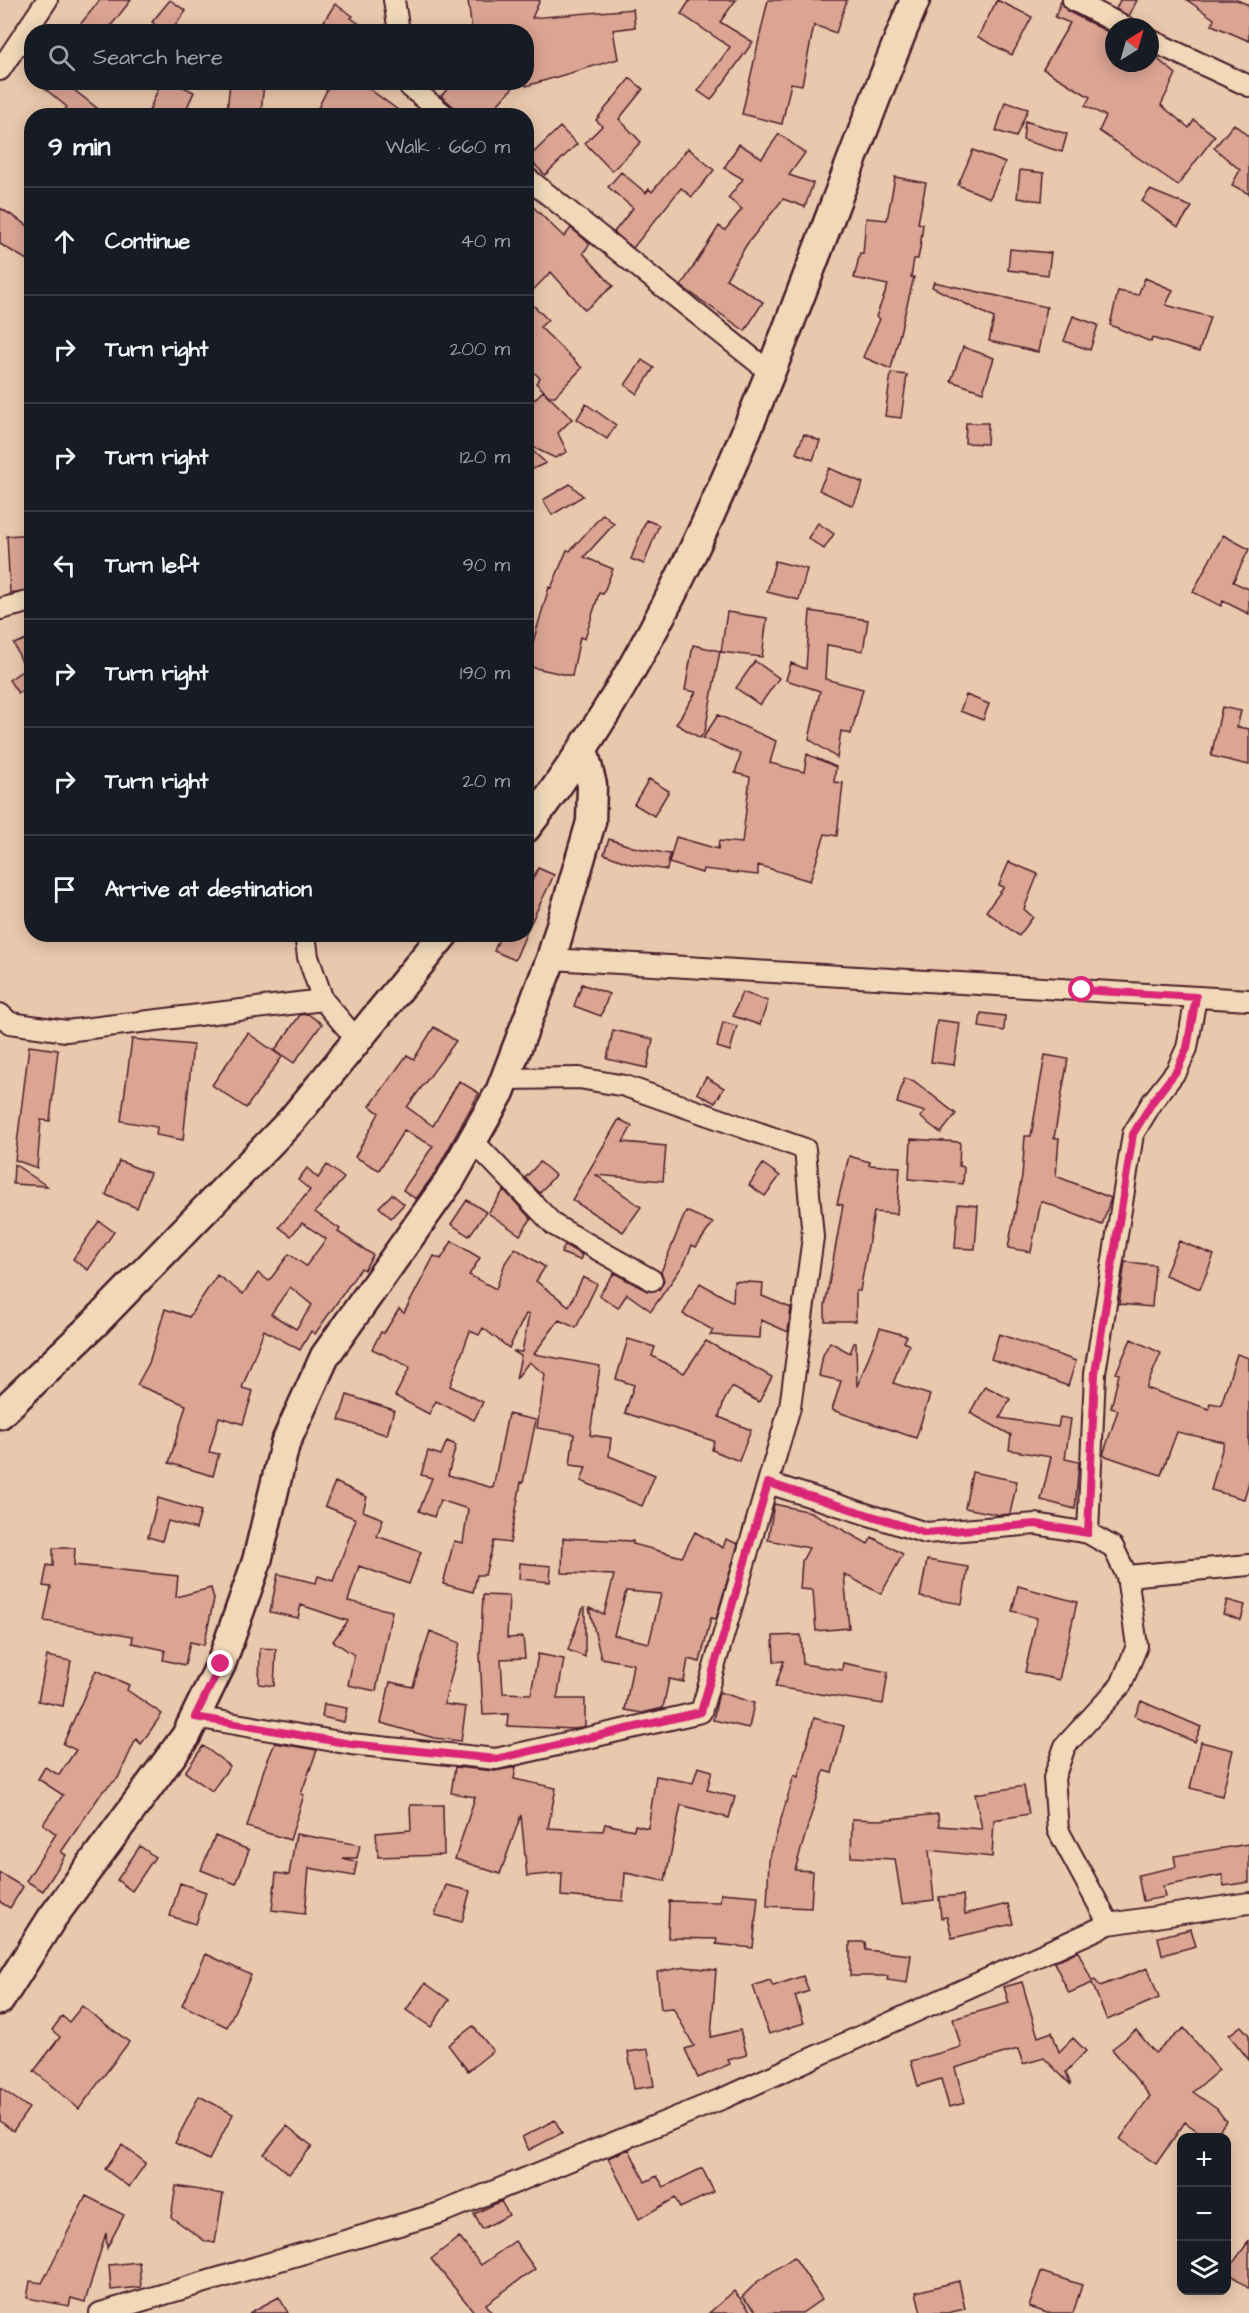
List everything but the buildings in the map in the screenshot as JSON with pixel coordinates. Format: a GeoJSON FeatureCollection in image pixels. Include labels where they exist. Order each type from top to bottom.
{"type":"FeatureCollection","features":[{"type":"Feature","properties":{"kind":"main road"},"geometry":{"type":"LineString","coordinates":[[534,817],[583,749],[671,594],[728,475],[772,374],[880,83],[915,0]]}},
{"type":"Feature","properties":{"kind":"main road"},"geometry":{"type":"LineString","coordinates":[[0,2000],[52,1917],[186,1736],[221,1664],[257,1561],[285,1444],[325,1356],[450,1180],[500,1092],[550,959],[591,822],[592,785],[583,749]]}},
{"type":"Feature","properties":{"kind":"main road"},"geometry":{"type":"LineString","coordinates":[[0,1413],[94,1324],[291,1121],[438,942]]}},
{"type":"Feature","properties":{"kind":"street"},"geometry":{"type":"LineString","coordinates":[[31,24],[47,0]]}},
{"type":"Feature","properties":{"kind":"street"},"geometry":{"type":"LineString","coordinates":[[394,0],[398,24]]}},
{"type":"Feature","properties":{"kind":"street"},"geometry":{"type":"LineString","coordinates":[[1073,0],[1108,18]]}},
{"type":"Feature","properties":{"kind":"street"},"geometry":{"type":"LineString","coordinates":[[0,70],[24,34]]}},
{"type":"Feature","properties":{"kind":"street"},"geometry":{"type":"LineString","coordinates":[[1159,44],[1249,86]]}},
{"type":"Feature","properties":{"kind":"street"},"geometry":{"type":"LineString","coordinates":[[414,90],[436,108]]}},
{"type":"Feature","properties":{"kind":"street"},"geometry":{"type":"LineString","coordinates":[[534,183],[772,374]]}},
{"type":"Feature","properties":{"kind":"street"},"geometry":{"type":"LineString","coordinates":[[0,609],[24,603]]}},
{"type":"Feature","properties":{"kind":"street"},"geometry":{"type":"LineString","coordinates":[[306,942],[308,957],[323,1000],[358,1041]]}},
{"type":"Feature","properties":{"kind":"street"},"geometry":{"type":"LineString","coordinates":[[550,959],[1249,1000]]}},
{"type":"Feature","properties":{"kind":"street"},"geometry":{"type":"LineString","coordinates":[[1088,1533],[1095,1373],[1133,1134],[1153,1101],[1177,1070],[1187,1048],[1196,997]]}},
{"type":"Feature","properties":{"kind":"street"},"geometry":{"type":"LineString","coordinates":[[0,1014],[10,1023],[66,1031],[323,1000]]}},
{"type":"Feature","properties":{"kind":"street"},"geometry":{"type":"LineString","coordinates":[[195,1717],[351,1744],[496,1759],[701,1712],[790,1407],[813,1237],[805,1149],[625,1086],[579,1078],[504,1079]]}},
{"type":"Feature","properties":{"kind":"street"},"geometry":{"type":"LineString","coordinates":[[472,1141],[554,1225],[652,1280]]}},
{"type":"Feature","properties":{"kind":"street"},"geometry":{"type":"LineString","coordinates":[[768,1483],[926,1533],[1036,1524],[1088,1533],[1113,1547],[1127,1576],[1137,1646],[1121,1685],[1065,1746],[1054,1778],[1058,1830],[1109,1924]]}},
{"type":"Feature","properties":{"kind":"street"},"geometry":{"type":"LineString","coordinates":[[1127,1576],[1249,1565]]}},
{"type":"Feature","properties":{"kind":"street"},"geometry":{"type":"LineString","coordinates":[[100,2313],[440,2212],[724,2097],[1109,1924],[1249,1903]]}},
{"type":"Feature","properties":{"kind":"route"},"geometry":{"type":"LineString","coordinates":[[221,1664],[195,1717],[351,1744],[496,1759],[701,1712],[768,1483],[926,1533],[982,1526],[1036,1524],[1088,1533],[1095,1373],[1133,1134],[1153,1101],[1177,1070],[1187,1048],[1196,997],[1082,990]]}}]}
